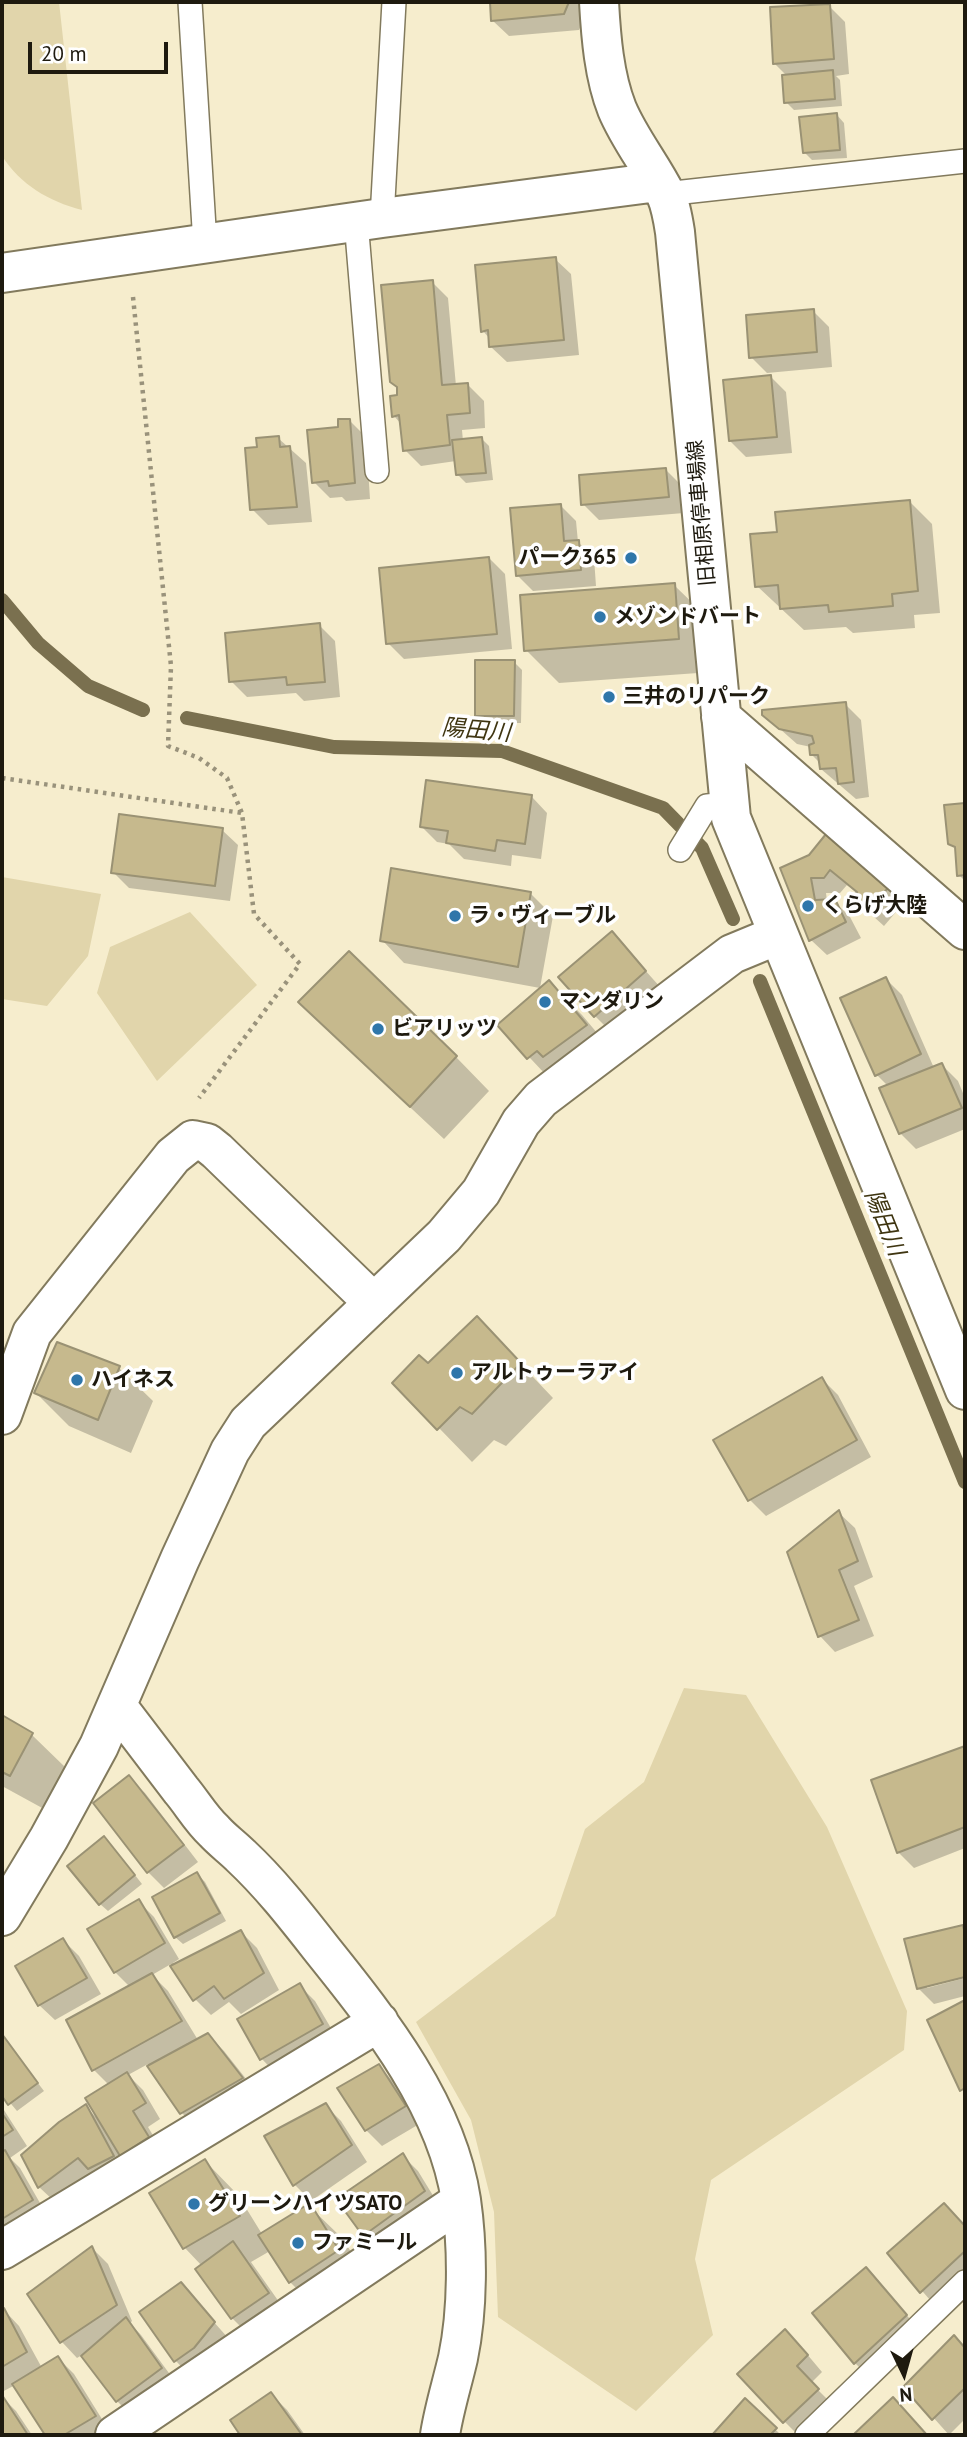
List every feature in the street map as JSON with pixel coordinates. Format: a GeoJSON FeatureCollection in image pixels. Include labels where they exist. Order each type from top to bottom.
{"type":"FeatureCollection","features":[{"type":"Feature","properties":{"kind":"street","name":"旧相原停車場線"},"geometry":{"type":"LineString","coordinates":[[599,2],[605,61],[617,108],[634,143],[662,188],[671,208],[676,232],[720,718],[714,811],[731,818],[965,1390]]}},
{"type":"Feature","properties":{"kind":"street"},"geometry":{"type":"LineString","coordinates":[[2,273],[369,219],[662,188]]}},
{"type":"Feature","properties":{"kind":"street"},"geometry":{"type":"LineString","coordinates":[[720,718],[965,930]]}},
{"type":"Feature","properties":{"kind":"street"},"geometry":{"type":"LineString","coordinates":[[2,1916],[13,1875],[99,1746],[180,1559],[230,1451],[248,1423],[444,1236],[469,1208],[490,1178],[521,1122],[541,1098],[732,954],[778,935]]}},
{"type":"Feature","properties":{"kind":"street"},"geometry":{"type":"LineString","coordinates":[[2,1415],[32,1333],[173,1156],[193,1140],[207,1143],[218,1151],[374,1303]]}},
{"type":"Feature","properties":{"kind":"street"},"geometry":{"type":"LineString","coordinates":[[117,1706],[212,1830],[242,1856],[289,1908],[379,2022],[429,2104],[449,2155],[461,2201],[465,2306],[458,2358],[440,2435]]}},
{"type":"Feature","properties":{"kind":"street"},"geometry":{"type":"LineString","coordinates":[[2,2250],[379,2022]]}},
{"type":"Feature","properties":{"kind":"street"},"geometry":{"type":"LineString","coordinates":[[114,2435],[461,2201]]}},
{"type":"Feature","properties":{"kind":"lane"},"geometry":{"type":"LineString","coordinates":[[190,2],[205,244]]}},
{"type":"Feature","properties":{"kind":"lane"},"geometry":{"type":"LineString","coordinates":[[377,471],[369,219],[394,2]]}},
{"type":"Feature","properties":{"kind":"lane"},"geometry":{"type":"LineString","coordinates":[[662,188],[965,161]]}},
{"type":"Feature","properties":{"kind":"lane"},"geometry":{"type":"LineString","coordinates":[[680,850],[714,811]]}},
{"type":"Feature","properties":{"kind":"lane"},"geometry":{"type":"LineString","coordinates":[[807,2435],[965,2282]]}},
{"type":"Feature","properties":{"kind":"path"},"geometry":{"type":"LineString","coordinates":[[128,254],[171,666],[168,746],[199,758],[227,778],[243,813],[254,914],[300,964],[199,1098],[193,1140]]}},
{"type":"Feature","properties":{"kind":"path"},"geometry":{"type":"LineString","coordinates":[[2,778],[243,813]]}},
{"type":"Feature","properties":{"kind":"shaded area"},"geometry":{"type":"Polygon","coordinates":[[[2,2],[59,2],[82,210],[58,202],[36,190],[9,166],[2,156],[2,2]]]}},
{"type":"Feature","properties":{"kind":"shaded area"},"geometry":{"type":"Polygon","coordinates":[[[2,877],[101,894],[88,956],[47,1006],[2,999],[2,877]]]}},
{"type":"Feature","properties":{"kind":"shaded area"},"geometry":{"type":"Polygon","coordinates":[[[190,912],[257,985],[157,1081],[97,993],[110,947],[190,912]]]}},
{"type":"Feature","properties":{"kind":"shaded area"},"geometry":{"type":"Polygon","coordinates":[[[684,1688],[746,1695],[827,1827],[907,2011],[904,2050],[711,2180],[695,2259],[713,2335],[636,2411],[498,2317],[494,2212],[471,2120],[416,2022],[555,1916],[585,1829],[644,1782],[684,1688]]]}},
{"type":"Feature","properties":{"kind":"building"},"geometry":{"type":"Polygon","coordinates":[[[490,2],[569,2],[564,14],[491,21],[490,2]]]}},
{"type":"Feature","properties":{"kind":"building"},"geometry":{"type":"Polygon","coordinates":[[[830,4],[834,59],[773,64],[770,7],[830,4]]]}},
{"type":"Feature","properties":{"kind":"building"},"geometry":{"type":"Polygon","coordinates":[[[833,70],[835,99],[784,103],[782,75],[833,70]]]}},
{"type":"Feature","properties":{"kind":"building"},"geometry":{"type":"Polygon","coordinates":[[[837,113],[840,150],[803,153],[799,117],[837,113]]]}},
{"type":"Feature","properties":{"kind":"building"},"geometry":{"type":"Polygon","coordinates":[[[556,257],[564,340],[489,347],[488,330],[481,332],[475,265],[556,257]]]}},
{"type":"Feature","properties":{"kind":"building"},"geometry":{"type":"Polygon","coordinates":[[[433,280],[442,385],[468,383],[470,413],[447,415],[450,445],[403,451],[399,415],[392,417],[390,396],[397,395],[397,387],[390,382],[381,285],[433,280]]]}},
{"type":"Feature","properties":{"kind":"building"},"geometry":{"type":"Polygon","coordinates":[[[814,309],[817,352],[749,358],[746,315],[814,309]]]}},
{"type":"Feature","properties":{"kind":"building"},"geometry":{"type":"Polygon","coordinates":[[[771,375],[777,437],[729,441],[723,380],[771,375]]]}},
{"type":"Feature","properties":{"kind":"building"},"geometry":{"type":"Polygon","coordinates":[[[338,419],[350,419],[355,483],[329,486],[328,481],[312,483],[307,430],[338,427],[338,419]]]}},
{"type":"Feature","properties":{"kind":"building"},"geometry":{"type":"Polygon","coordinates":[[[279,436],[280,447],[290,446],[297,507],[250,510],[245,448],[257,447],[256,438],[279,436]]]}},
{"type":"Feature","properties":{"kind":"building"},"geometry":{"type":"Polygon","coordinates":[[[482,437],[486,473],[456,475],[452,440],[482,437]]]}},
{"type":"Feature","properties":{"kind":"building"},"geometry":{"type":"Polygon","coordinates":[[[666,468],[669,497],[581,505],[579,475],[666,468]]]}},
{"type":"Feature","properties":{"kind":"building"},"geometry":{"type":"Polygon","coordinates":[[[910,500],[918,591],[892,594],[893,606],[829,612],[828,605],[780,609],[778,585],[755,587],[750,534],[777,532],[775,512],[910,500]]]}},
{"type":"Feature","properties":{"kind":"building"},"geometry":{"type":"Polygon","coordinates":[[[561,504],[564,541],[579,540],[581,570],[516,576],[510,508],[561,504]]]}},
{"type":"Feature","properties":{"kind":"building"},"geometry":{"type":"Polygon","coordinates":[[[489,557],[497,634],[386,644],[379,568],[489,557]]]}},
{"type":"Feature","properties":{"kind":"building","name":"メゾンドバート"},"geometry":{"type":"Polygon","coordinates":[[[675,583],[679,639],[524,651],[520,595],[675,583]]]}},
{"type":"Feature","properties":{"kind":"building"},"geometry":{"type":"Polygon","coordinates":[[[320,623],[325,682],[287,685],[286,677],[229,682],[225,633],[320,623]]]}},
{"type":"Feature","properties":{"kind":"building"},"geometry":{"type":"Polygon","coordinates":[[[475,660],[515,660],[514,716],[475,716],[475,660]]]}},
{"type":"Feature","properties":{"kind":"building"},"geometry":{"type":"Polygon","coordinates":[[[846,702],[854,782],[838,784],[836,768],[820,769],[818,755],[810,755],[809,745],[814,743],[812,736],[779,729],[762,715],[762,710],[846,702]]]}},
{"type":"Feature","properties":{"kind":"building"},"geometry":{"type":"Polygon","coordinates":[[[426,780],[532,795],[525,844],[497,840],[495,851],[446,843],[448,831],[420,827],[426,780]]]}},
{"type":"Feature","properties":{"kind":"building"},"geometry":{"type":"Polygon","coordinates":[[[965,803],[965,875],[957,876],[955,847],[948,844],[944,805],[965,803]]]}},
{"type":"Feature","properties":{"kind":"building"},"geometry":{"type":"Polygon","coordinates":[[[119,814],[223,828],[215,886],[111,873],[119,814]]]}},
{"type":"Feature","properties":{"kind":"building"},"geometry":{"type":"Polygon","coordinates":[[[826,834],[888,888],[867,911],[851,898],[857,892],[830,870],[824,878],[811,878],[815,900],[835,899],[846,922],[809,941],[780,868],[809,855],[826,834]]]}},
{"type":"Feature","properties":{"kind":"building","name":"ラ・ヴィーブル"},"geometry":{"type":"Polygon","coordinates":[[[391,868],[531,892],[518,967],[380,941],[391,868]]]}},
{"type":"Feature","properties":{"kind":"building"},"geometry":{"type":"Polygon","coordinates":[[[612,931],[646,971],[594,1017],[558,977],[612,931]]]}},
{"type":"Feature","properties":{"kind":"building","name":"ビアリッツ"},"geometry":{"type":"Polygon","coordinates":[[[349,951],[457,1056],[410,1107],[298,1002],[349,951]]]}},
{"type":"Feature","properties":{"kind":"building"},"geometry":{"type":"Polygon","coordinates":[[[886,977],[921,1054],[875,1076],[840,998],[886,977]]]}},
{"type":"Feature","properties":{"kind":"building","name":"マンダリン"},"geometry":{"type":"Polygon","coordinates":[[[549,980],[587,1025],[543,1057],[537,1051],[527,1059],[497,1025],[549,980]]]}},
{"type":"Feature","properties":{"kind":"building"},"geometry":{"type":"Polygon","coordinates":[[[942,1063],[962,1108],[899,1134],[879,1088],[942,1063]]]}},
{"type":"Feature","properties":{"kind":"building","name":"アルトゥーラアイ"},"geometry":{"type":"Polygon","coordinates":[[[477,1316],[521,1363],[472,1414],[460,1407],[437,1430],[392,1383],[419,1355],[428,1363],[477,1316]]]}},
{"type":"Feature","properties":{"kind":"building","name":"ハイネス"},"geometry":{"type":"Polygon","coordinates":[[[57,1342],[120,1366],[98,1420],[34,1393],[57,1342]]]}},
{"type":"Feature","properties":{"kind":"building"},"geometry":{"type":"Polygon","coordinates":[[[822,1377],[857,1440],[748,1501],[713,1440],[822,1377]]]}},
{"type":"Feature","properties":{"kind":"building"},"geometry":{"type":"Polygon","coordinates":[[[839,1510],[858,1561],[839,1570],[859,1620],[818,1637],[787,1552],[839,1510]]]}},
{"type":"Feature","properties":{"kind":"building"},"geometry":{"type":"Polygon","coordinates":[[[2,1715],[33,1733],[10,1776],[2,1772],[2,1715]]]}},
{"type":"Feature","properties":{"kind":"building"},"geometry":{"type":"Polygon","coordinates":[[[965,1746],[965,1827],[897,1853],[871,1780],[965,1746]]]}},
{"type":"Feature","properties":{"kind":"building"},"geometry":{"type":"Polygon","coordinates":[[[129,1775],[184,1845],[147,1873],[93,1803],[129,1775]]]}},
{"type":"Feature","properties":{"kind":"building"},"geometry":{"type":"Polygon","coordinates":[[[104,1836],[135,1875],[99,1905],[67,1866],[104,1836]]]}},
{"type":"Feature","properties":{"kind":"building"},"geometry":{"type":"Polygon","coordinates":[[[197,1872],[220,1913],[174,1938],[152,1897],[197,1872]]]}},
{"type":"Feature","properties":{"kind":"building"},"geometry":{"type":"Polygon","coordinates":[[[139,1899],[165,1943],[114,1973],[87,1929],[139,1899]]]}},
{"type":"Feature","properties":{"kind":"building"},"geometry":{"type":"Polygon","coordinates":[[[963,1925],[965,1977],[917,1989],[904,1939],[963,1925]]]}},
{"type":"Feature","properties":{"kind":"building"},"geometry":{"type":"Polygon","coordinates":[[[241,1930],[264,1973],[224,1999],[214,1986],[193,2001],[170,1966],[241,1930]]]}},
{"type":"Feature","properties":{"kind":"building"},"geometry":{"type":"Polygon","coordinates":[[[63,1938],[87,1978],[38,2006],[15,1966],[63,1938]]]}},
{"type":"Feature","properties":{"kind":"building"},"geometry":{"type":"Polygon","coordinates":[[[152,1973],[182,2021],[92,2071],[66,2020],[152,1973]]]}},
{"type":"Feature","properties":{"kind":"building"},"geometry":{"type":"Polygon","coordinates":[[[300,1983],[323,2024],[260,2060],[237,2019],[300,1983]]]}},
{"type":"Feature","properties":{"kind":"building"},"geometry":{"type":"Polygon","coordinates":[[[965,2000],[965,2088],[960,2091],[927,2020],[965,2000]]]}},
{"type":"Feature","properties":{"kind":"building"},"geometry":{"type":"Polygon","coordinates":[[[208,2033],[243,2078],[180,2114],[147,2066],[208,2033]]]}},
{"type":"Feature","properties":{"kind":"building"},"geometry":{"type":"Polygon","coordinates":[[[2,2034],[38,2083],[8,2105],[2,2096],[2,2034]]]}},
{"type":"Feature","properties":{"kind":"building"},"geometry":{"type":"Polygon","coordinates":[[[379,2064],[406,2106],[365,2131],[337,2088],[379,2064]]]}},
{"type":"Feature","properties":{"kind":"building"},"geometry":{"type":"Polygon","coordinates":[[[127,2072],[146,2103],[133,2111],[149,2137],[120,2156],[85,2098],[127,2072]]]}},
{"type":"Feature","properties":{"kind":"building"},"geometry":{"type":"Polygon","coordinates":[[[326,2103],[352,2145],[293,2186],[264,2136],[326,2103]]]}},
{"type":"Feature","properties":{"kind":"building"},"geometry":{"type":"Polygon","coordinates":[[[86,2104],[114,2156],[88,2169],[78,2158],[38,2188],[21,2155],[59,2122],[86,2104]]]}},
{"type":"Feature","properties":{"kind":"building"},"geometry":{"type":"Polygon","coordinates":[[[2,2113],[13,2130],[2,2137],[2,2113]]]}},
{"type":"Feature","properties":{"kind":"building"},"geometry":{"type":"Polygon","coordinates":[[[5,2150],[33,2200],[2,2219],[2,2152],[5,2150]]]}},
{"type":"Feature","properties":{"kind":"building"},"geometry":{"type":"Polygon","coordinates":[[[403,2153],[425,2191],[363,2236],[336,2199],[403,2153]]]}},
{"type":"Feature","properties":{"kind":"building","name":"グリーンハイツSATO"},"geometry":{"type":"Polygon","coordinates":[[[205,2159],[240,2216],[183,2249],[149,2193],[205,2159]]]}},
{"type":"Feature","properties":{"kind":"building","name":"ファミール"},"geometry":{"type":"Polygon","coordinates":[[[310,2203],[339,2250],[289,2283],[258,2235],[310,2203]]]}},
{"type":"Feature","properties":{"kind":"building"},"geometry":{"type":"Polygon","coordinates":[[[944,2203],[965,2226],[965,2251],[920,2293],[887,2253],[944,2203]]]}},
{"type":"Feature","properties":{"kind":"building"},"geometry":{"type":"Polygon","coordinates":[[[233,2241],[269,2293],[231,2319],[195,2269],[233,2241]]]}},
{"type":"Feature","properties":{"kind":"building"},"geometry":{"type":"Polygon","coordinates":[[[92,2246],[117,2305],[60,2343],[27,2294],[92,2246]]]}},
{"type":"Feature","properties":{"kind":"building"},"geometry":{"type":"Polygon","coordinates":[[[866,2267],[907,2315],[854,2364],[812,2313],[866,2267]]]}},
{"type":"Feature","properties":{"kind":"building"},"geometry":{"type":"Polygon","coordinates":[[[181,2282],[215,2322],[194,2348],[174,2362],[139,2312],[181,2282]]]}},
{"type":"Feature","properties":{"kind":"building"},"geometry":{"type":"Polygon","coordinates":[[[4,2308],[27,2352],[2,2367],[2,2309],[4,2308]]]}},
{"type":"Feature","properties":{"kind":"building"},"geometry":{"type":"Polygon","coordinates":[[[126,2317],[162,2368],[116,2402],[81,2356],[126,2317]]]}},
{"type":"Feature","properties":{"kind":"building"},"geometry":{"type":"Polygon","coordinates":[[[785,2329],[808,2355],[797,2366],[819,2389],[783,2423],[737,2374],[785,2329]]]}},
{"type":"Feature","properties":{"kind":"building"},"geometry":{"type":"Polygon","coordinates":[[[954,2335],[965,2348],[965,2388],[932,2420],[903,2387],[954,2335]]]}},
{"type":"Feature","properties":{"kind":"building"},"geometry":{"type":"Polygon","coordinates":[[[58,2356],[96,2416],[64,2435],[45,2435],[12,2384],[58,2356]]]}},
{"type":"Feature","properties":{"kind":"building"},"geometry":{"type":"Polygon","coordinates":[[[271,2392],[302,2435],[240,2435],[230,2420],[271,2392]]]}},
{"type":"Feature","properties":{"kind":"building"},"geometry":{"type":"Polygon","coordinates":[[[2,2395],[28,2435],[2,2435],[2,2395]]]}},
{"type":"Feature","properties":{"kind":"building"},"geometry":{"type":"Polygon","coordinates":[[[893,2397],[927,2435],[853,2435],[893,2397]]]}},
{"type":"Feature","properties":{"kind":"building"},"geometry":{"type":"Polygon","coordinates":[[[745,2398],[777,2428],[770,2435],[712,2435],[745,2398]]]}},
{"type":"Feature","properties":{"kind":"waterway","name":"陽田川"},"geometry":{"type":"LineString","coordinates":[[2,600],[38,643],[88,686],[143,710]]}},
{"type":"Feature","properties":{"kind":"waterway","name":"陽田川"},"geometry":{"type":"LineString","coordinates":[[187,718],[334,747],[502,751],[663,808],[702,848],[733,919]]}},
{"type":"Feature","properties":{"kind":"waterway","name":"陽田川"},"geometry":{"type":"LineString","coordinates":[[760,981],[965,1482]]}},
{"type":"Feature","properties":{"kind":"place","name":"パーク365"},"geometry":{"type":"Point","coordinates":[631,558]}},
{"type":"Feature","properties":{"kind":"place","name":"メゾンドバート"},"geometry":{"type":"Point","coordinates":[600,617]}},
{"type":"Feature","properties":{"kind":"place","name":"三井のリパーク"},"geometry":{"type":"Point","coordinates":[609,697]}},
{"type":"Feature","properties":{"kind":"place","name":"くらげ大陸"},"geometry":{"type":"Point","coordinates":[808,906]}},
{"type":"Feature","properties":{"kind":"place","name":"ラ・ヴィーブル"},"geometry":{"type":"Point","coordinates":[455,916]}},
{"type":"Feature","properties":{"kind":"place","name":"マンダリン"},"geometry":{"type":"Point","coordinates":[545,1002]}},
{"type":"Feature","properties":{"kind":"place","name":"ビアリッツ"},"geometry":{"type":"Point","coordinates":[378,1029]}},
{"type":"Feature","properties":{"kind":"place","name":"アルトゥーラアイ"},"geometry":{"type":"Point","coordinates":[457,1373]}},
{"type":"Feature","properties":{"kind":"place","name":"ハイネス"},"geometry":{"type":"Point","coordinates":[77,1380]}},
{"type":"Feature","properties":{"kind":"place","name":"グリーンハイツSATO"},"geometry":{"type":"Point","coordinates":[194,2204]}},
{"type":"Feature","properties":{"kind":"place","name":"ファミール"},"geometry":{"type":"Point","coordinates":[298,2243]}}]}
